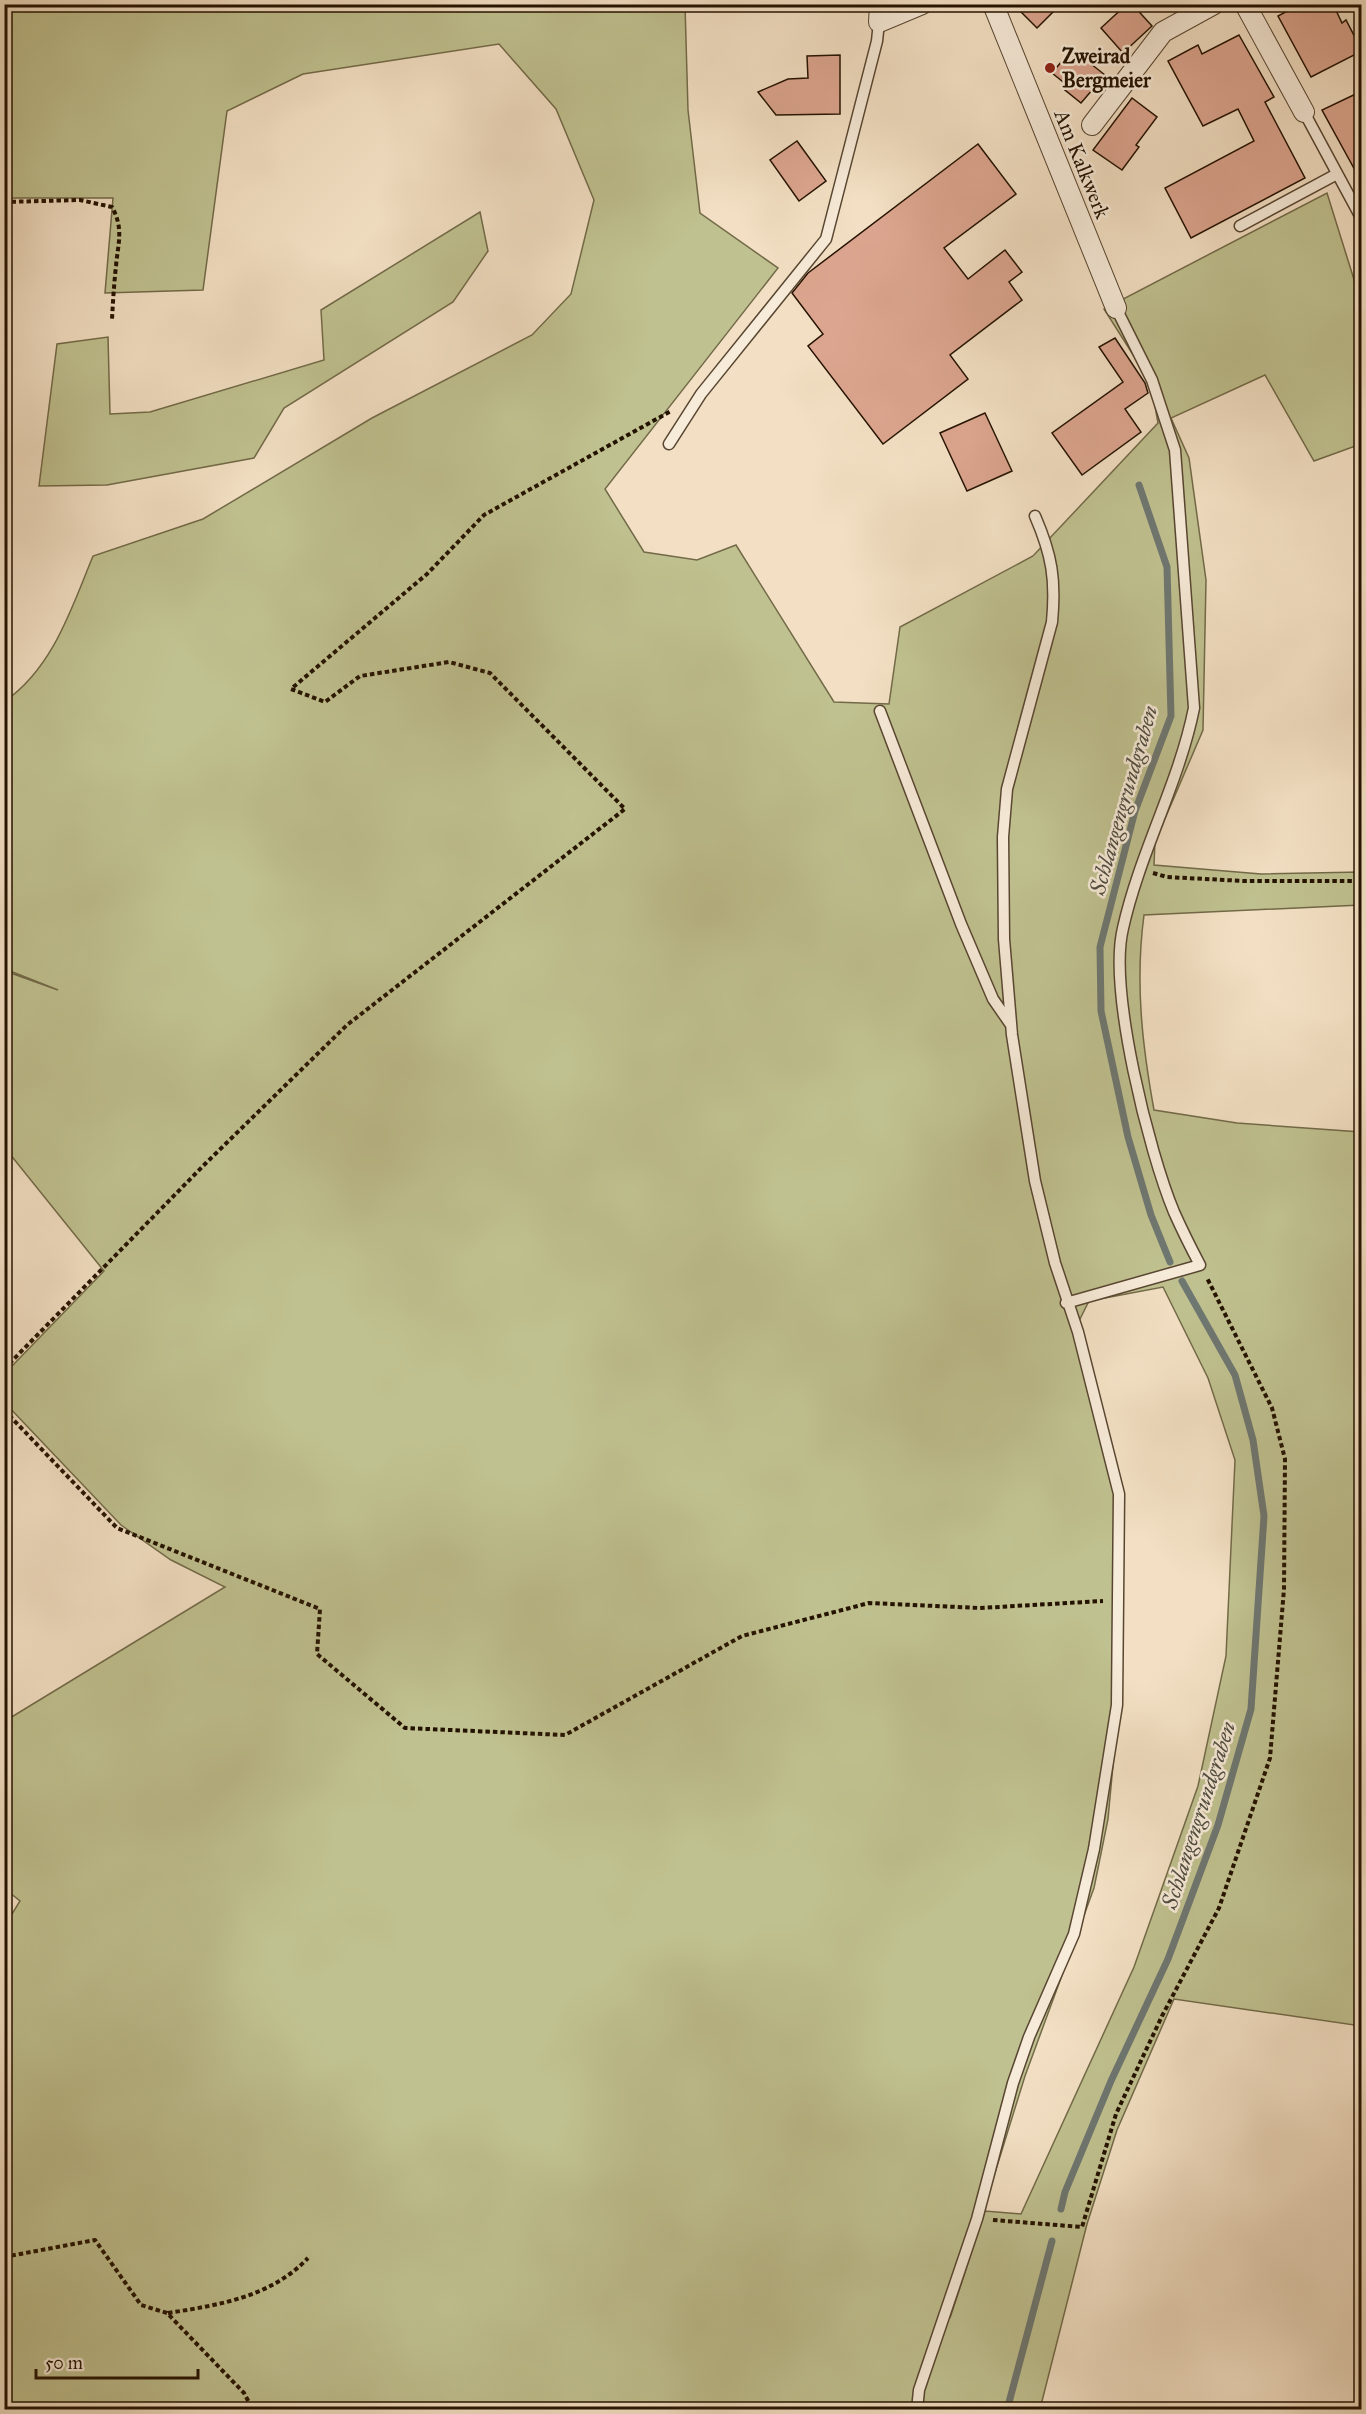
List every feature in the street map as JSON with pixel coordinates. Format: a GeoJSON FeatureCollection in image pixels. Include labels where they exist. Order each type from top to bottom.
{"type":"FeatureCollection","features":[{"type":"Feature","properties":{"kind":"street"},"geometry":{"type":"LineString","coordinates":[[880,13],[922,4]]}},
{"type":"Feature","properties":{"kind":"street","name":"Am Kalkwerk"},"geometry":{"type":"LineString","coordinates":[[993,4],[1116,308]]}},
{"type":"Feature","properties":{"kind":"street"},"geometry":{"type":"LineString","coordinates":[[1092,125],[1163,32],[1214,4]]}},
{"type":"Feature","properties":{"kind":"street"},"geometry":{"type":"LineString","coordinates":[[1245,4],[1304,112]]}},
{"type":"Feature","properties":{"kind":"lane"},"geometry":{"type":"LineString","coordinates":[[669,444],[701,394],[826,238],[878,41],[880,13]]}},
{"type":"Feature","properties":{"kind":"lane"},"geometry":{"type":"LineString","coordinates":[[1304,112],[1359,214],[1362,213]]}},
{"type":"Feature","properties":{"kind":"lane"},"geometry":{"type":"LineString","coordinates":[[1240,226],[1337,174]]}},
{"type":"Feature","properties":{"kind":"lane"},"geometry":{"type":"LineString","coordinates":[[1066,1303],[1200,1265],[1173,1211],[1148,1131],[1120,988],[1122,930],[1141,869],[1187,746],[1194,708],[1175,450],[1152,380],[1116,308]]}},
{"type":"Feature","properties":{"kind":"lane"},"geometry":{"type":"LineString","coordinates":[[917,2409],[919,2390],[977,2219],[1013,2083],[1029,2037],[1074,1934],[1091,1860],[1117,1706],[1119,1494],[1078,1332],[1066,1303],[1035,1181],[1011,1025],[1002,889],[1007,789],[1049,632],[1054,595],[1053,570],[1047,543],[1035,516]]}},
{"type":"Feature","properties":{"kind":"lane"},"geometry":{"type":"LineString","coordinates":[[880,711],[993,999],[1011,1025]]}},
{"type":"Feature","properties":{"kind":"path"},"geometry":{"type":"LineString","coordinates":[[4,202],[80,200],[112,207],[119,219],[122,236],[116,265],[112,319]]}},
{"type":"Feature","properties":{"kind":"path"},"geometry":{"type":"LineString","coordinates":[[4,1369],[206,1163],[347,1025],[625,809],[490,673],[449,662],[360,676],[325,702],[291,689],[427,574],[484,515],[701,394]]}},
{"type":"Feature","properties":{"kind":"path"},"geometry":{"type":"LineString","coordinates":[[1141,869],[1178,878],[1244,881],[1362,881]]}},
{"type":"Feature","properties":{"kind":"path"},"geometry":{"type":"LineString","coordinates":[[977,2219],[1082,2227],[1116,2114],[1162,2016],[1220,1908],[1270,1758],[1284,1588],[1285,1459],[1272,1408],[1200,1265]]}},
{"type":"Feature","properties":{"kind":"path"},"geometry":{"type":"LineString","coordinates":[[4,1410],[117,1528],[320,1609],[317,1654],[405,1728],[565,1735],[742,1636],[869,1603],[980,1608],[1118,1601]]}},
{"type":"Feature","properties":{"kind":"path"},"geometry":{"type":"LineString","coordinates":[[4,2257],[95,2240],[141,2305],[167,2313],[238,2300],[291,2276],[308,2258]]}},
{"type":"Feature","properties":{"kind":"path"},"geometry":{"type":"LineString","coordinates":[[167,2313],[244,2393],[253,2409]]}},
{"type":"Feature","properties":{"kind":"green space"},"geometry":{"type":"Polygon","coordinates":[[[5,5],[685,5],[688,110],[700,213],[778,268],[605,489],[644,552],[697,560],[736,545],[834,702],[889,704],[900,627],[1033,556],[1158,423],[1151,383],[1104,309],[1327,193],[1361,302],[1361,444],[1314,461],[1265,375],[1171,418],[1189,458],[1206,580],[1203,730],[1155,842],[1154,865],[1261,874],[1361,872],[1361,905],[1144,915],[1140,989],[1143,1037],[1154,1110],[1237,1123],[1361,1132],[1361,2026],[1174,1999],[1117,2130],[1087,2224],[1040,2409],[5,2409],[4,1927],[20,1901],[5,1889],[5,1721],[225,1587],[171,1560],[121,1525],[5,1403],[5,1361],[12,1366],[104,1271],[5,1148],[5,971],[58,990],[5,969],[5,701],[36,672],[48,654],[69,616],[93,556],[203,519],[372,418],[532,335],[571,294],[594,200],[556,109],[499,44],[303,74],[227,111],[203,290],[105,293],[113,198],[5,198],[5,5]],[[1163,1287],[1089,1301],[1079,1321],[1119,1478],[1124,1529],[1119,1700],[1108,1819],[1094,1888],[1025,2076],[950,2318],[985,2211],[1021,2214],[1134,1967],[1198,1786],[1226,1656],[1235,1460],[1208,1378],[1163,1287]]]}},
{"type":"Feature","properties":{"kind":"green space"},"geometry":{"type":"Polygon","coordinates":[[[480,212],[488,251],[453,302],[284,408],[254,458],[107,485],[39,486],[57,344],[108,337],[110,414],[150,412],[324,360],[321,310],[480,212]]]}},
{"type":"Feature","properties":{"kind":"building"},"geometry":{"type":"Polygon","coordinates":[[[1013,4],[1061,4],[1037,28],[1013,4]]]}},
{"type":"Feature","properties":{"kind":"building"},"geometry":{"type":"Polygon","coordinates":[[[1127,4],[1132,4],[1152,26],[1123,53],[1101,28],[1127,4]]]}},
{"type":"Feature","properties":{"kind":"building"},"geometry":{"type":"Polygon","coordinates":[[[1300,4],[1333,4],[1342,23],[1346,20],[1362,51],[1311,77],[1278,16],[1300,4]]]}},
{"type":"Feature","properties":{"kind":"building"},"geometry":{"type":"Polygon","coordinates":[[[1239,35],[1274,97],[1265,102],[1305,178],[1191,238],[1165,188],[1254,141],[1238,109],[1203,126],[1168,61],[1198,45],[1202,54],[1239,35]]]}},
{"type":"Feature","properties":{"kind":"building"},"geometry":{"type":"Polygon","coordinates":[[[1072,49],[1105,75],[1081,103],[1065,90],[1068,86],[1052,73],[1072,49]]]}},
{"type":"Feature","properties":{"kind":"building"},"geometry":{"type":"Polygon","coordinates":[[[840,55],[840,114],[776,115],[758,92],[788,79],[808,78],[807,56],[840,55]]]}},
{"type":"Feature","properties":{"kind":"building"},"geometry":{"type":"Polygon","coordinates":[[[1362,91],[1362,183],[1322,110],[1362,91]]]}},
{"type":"Feature","properties":{"kind":"building"},"geometry":{"type":"Polygon","coordinates":[[[1132,98],[1157,117],[1136,145],[1139,147],[1122,170],[1093,150],[1132,98]]]}},
{"type":"Feature","properties":{"kind":"building"},"geometry":{"type":"Polygon","coordinates":[[[797,141],[826,181],[799,201],[770,160],[797,141]]]}},
{"type":"Feature","properties":{"kind":"building"},"geometry":{"type":"Polygon","coordinates":[[[978,144],[1016,194],[944,248],[968,279],[1005,250],[1022,272],[1009,282],[1022,300],[950,355],[968,379],[883,444],[808,346],[823,334],[792,293],[808,273],[978,144]]]}},
{"type":"Feature","properties":{"kind":"building"},"geometry":{"type":"Polygon","coordinates":[[[1115,338],[1145,383],[1148,393],[1125,409],[1141,432],[1082,475],[1052,433],[1123,382],[1099,347],[1115,338]]]}},
{"type":"Feature","properties":{"kind":"building"},"geometry":{"type":"Polygon","coordinates":[[[985,413],[1012,471],[967,491],[940,433],[985,413]]]}},
{"type":"Feature","properties":{"kind":"waterway","name":"Schlangengrundgraben"},"geometry":{"type":"LineString","coordinates":[[1139,485],[1167,567],[1171,716],[1135,811],[1100,947],[1101,1011],[1128,1137],[1151,1215],[1170,1262]]}},
{"type":"Feature","properties":{"kind":"waterway","name":"Schlangengrundgraben"},"geometry":{"type":"LineString","coordinates":[[1061,2209],[1065,2192],[1111,2081],[1168,1959],[1218,1825],[1251,1709],[1264,1516],[1253,1440],[1235,1375],[1182,1281]]}},
{"type":"Feature","properties":{"kind":"waterway","name":"Schlangengrundgraben"},"geometry":{"type":"LineString","coordinates":[[1007,2410],[1052,2241]]}},
{"type":"Feature","properties":{"kind":"place","name":"Zweirad Bergmeier"},"geometry":{"type":"Point","coordinates":[1050,68]}}]}
